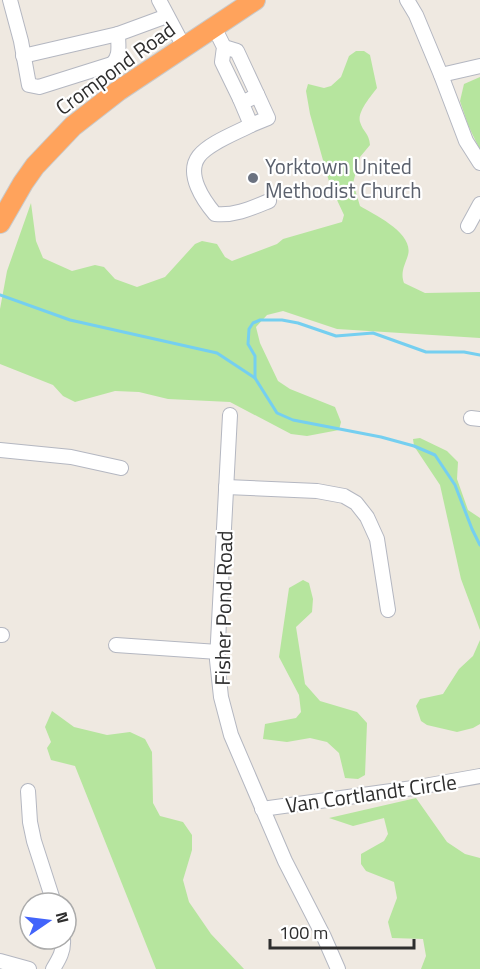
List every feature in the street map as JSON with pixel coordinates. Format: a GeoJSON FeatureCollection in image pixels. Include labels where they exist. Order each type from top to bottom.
{"type":"FeatureCollection","features":[{"type":"Feature","properties":{"kind":"highway","name":"Crompond Road"},"geometry":{"type":"LineString","coordinates":[[0,223],[35,166],[74,126],[118,90],[255,0]]}},
{"type":"Feature","properties":{"kind":"street"},"geometry":{"type":"LineString","coordinates":[[10,0],[29,84],[39,87],[111,64],[116,61],[118,53],[118,34]]}},
{"type":"Feature","properties":{"kind":"street"},"geometry":{"type":"LineString","coordinates":[[159,0],[184,46]]}},
{"type":"Feature","properties":{"kind":"street"},"geometry":{"type":"LineString","coordinates":[[413,2],[466,141],[480,163]]}},
{"type":"Feature","properties":{"kind":"street"},"geometry":{"type":"LineString","coordinates":[[23,56],[118,34],[167,16]]}},
{"type":"Feature","properties":{"kind":"street"},"geometry":{"type":"LineString","coordinates":[[214,27],[224,47],[222,62],[251,125]]}},
{"type":"Feature","properties":{"kind":"street"},"geometry":{"type":"LineString","coordinates":[[224,47],[237,51],[268,118],[208,147],[198,157],[194,168],[196,182],[205,202],[215,214],[227,215],[269,201]]}},
{"type":"Feature","properties":{"kind":"street"},"geometry":{"type":"LineString","coordinates":[[441,75],[480,66]]}},
{"type":"Feature","properties":{"kind":"street"},"geometry":{"type":"LineString","coordinates":[[240,99],[244,101],[256,94]]}},
{"type":"Feature","properties":{"kind":"street"},"geometry":{"type":"LineString","coordinates":[[468,226],[480,204]]}},
{"type":"Feature","properties":{"kind":"street","name":"Fisher Pond Road"},"geometry":{"type":"LineString","coordinates":[[230,415],[218,652],[221,697],[231,735],[262,809],[338,969]]}},
{"type":"Feature","properties":{"kind":"street"},"geometry":{"type":"LineString","coordinates":[[0,450],[71,457],[121,468]]}},
{"type":"Feature","properties":{"kind":"street"},"geometry":{"type":"LineString","coordinates":[[226,487],[317,491],[344,496],[356,503],[367,517],[377,539],[388,610]]}},
{"type":"Feature","properties":{"kind":"street"},"geometry":{"type":"LineString","coordinates":[[116,645],[218,652]]}},
{"type":"Feature","properties":{"kind":"street","name":"Van Cortlandt Circle"},"geometry":{"type":"LineString","coordinates":[[262,809],[413,788],[480,776]]}},
{"type":"Feature","properties":{"kind":"street"},"geometry":{"type":"LineString","coordinates":[[28,791],[34,841],[50,891]]}},
{"type":"Feature","properties":{"kind":"street"},"geometry":{"type":"LineString","coordinates":[[53,969],[63,951]]}},
{"type":"Feature","properties":{"kind":"street"},"geometry":{"type":"LineString","coordinates":[[0,961],[29,969]]}},
{"type":"Feature","properties":{"kind":"green space"},"geometry":{"type":"Polygon","coordinates":[[[356,51],[364,51],[370,55],[377,88],[365,104],[360,118],[370,145],[360,157],[353,183],[360,206],[392,226],[405,239],[408,255],[403,272],[404,283],[425,293],[480,292],[480,338],[337,329],[283,311],[267,315],[256,327],[260,343],[278,381],[290,389],[335,407],[341,422],[339,430],[307,436],[291,434],[230,402],[168,399],[139,392],[115,391],[75,402],[63,396],[53,385],[0,364],[0,309],[7,271],[31,203],[36,241],[43,258],[72,271],[95,265],[104,267],[115,279],[137,287],[165,277],[195,244],[202,241],[217,244],[225,257],[232,261],[277,244],[283,239],[342,222],[344,215],[330,185],[310,114],[306,91],[308,84],[324,88],[331,86],[341,77],[349,56],[356,51]]]}},
{"type":"Feature","properties":{"kind":"green space"},"geometry":{"type":"Polygon","coordinates":[[[480,77],[480,150],[460,101],[464,84],[480,77]]]}},
{"type":"Feature","properties":{"kind":"green space"},"geometry":{"type":"Polygon","coordinates":[[[420,438],[447,451],[458,462],[457,479],[468,510],[480,518],[480,630],[461,579],[440,485],[414,446],[413,439],[420,438]]]}},
{"type":"Feature","properties":{"kind":"green space"},"geometry":{"type":"Polygon","coordinates":[[[303,580],[309,583],[313,599],[312,612],[296,627],[305,684],[320,701],[357,712],[367,723],[365,775],[358,779],[345,778],[339,753],[327,742],[310,738],[287,742],[263,739],[265,724],[296,718],[301,712],[299,695],[279,657],[289,588],[303,580]]]}},
{"type":"Feature","properties":{"kind":"green space"},"geometry":{"type":"Polygon","coordinates":[[[480,640],[480,724],[457,732],[427,725],[421,721],[416,706],[420,699],[443,694],[459,669],[473,656],[480,640]]]}},
{"type":"Feature","properties":{"kind":"green space"},"geometry":{"type":"Polygon","coordinates":[[[52,711],[74,727],[107,735],[130,732],[145,739],[152,752],[153,803],[160,816],[183,822],[192,835],[192,850],[183,880],[189,902],[211,934],[244,969],[156,969],[75,766],[51,760],[47,748],[51,742],[45,727],[52,711]]]}},
{"type":"Feature","properties":{"kind":"green space"},"geometry":{"type":"Polygon","coordinates":[[[416,798],[447,842],[465,854],[480,858],[480,969],[421,969],[426,956],[423,939],[392,938],[388,922],[397,898],[394,882],[366,871],[361,864],[361,854],[384,841],[388,834],[384,818],[353,826],[329,818],[416,798]]]}},
{"type":"Feature","properties":{"kind":"waterway"},"geometry":{"type":"LineString","coordinates":[[0,295],[70,320],[217,353],[255,378],[277,413],[293,420],[381,437],[414,446],[435,455],[455,485],[480,545]]}},
{"type":"Feature","properties":{"kind":"waterway"},"geometry":{"type":"LineString","coordinates":[[255,378],[255,356],[248,344],[249,329],[253,323],[260,320],[298,323],[336,336],[373,333],[426,352],[464,352],[480,355]]}},
{"type":"Feature","properties":{"kind":"place","name":"Yorktown United Methodist Church"},"geometry":{"type":"Point","coordinates":[253,178]}}]}
